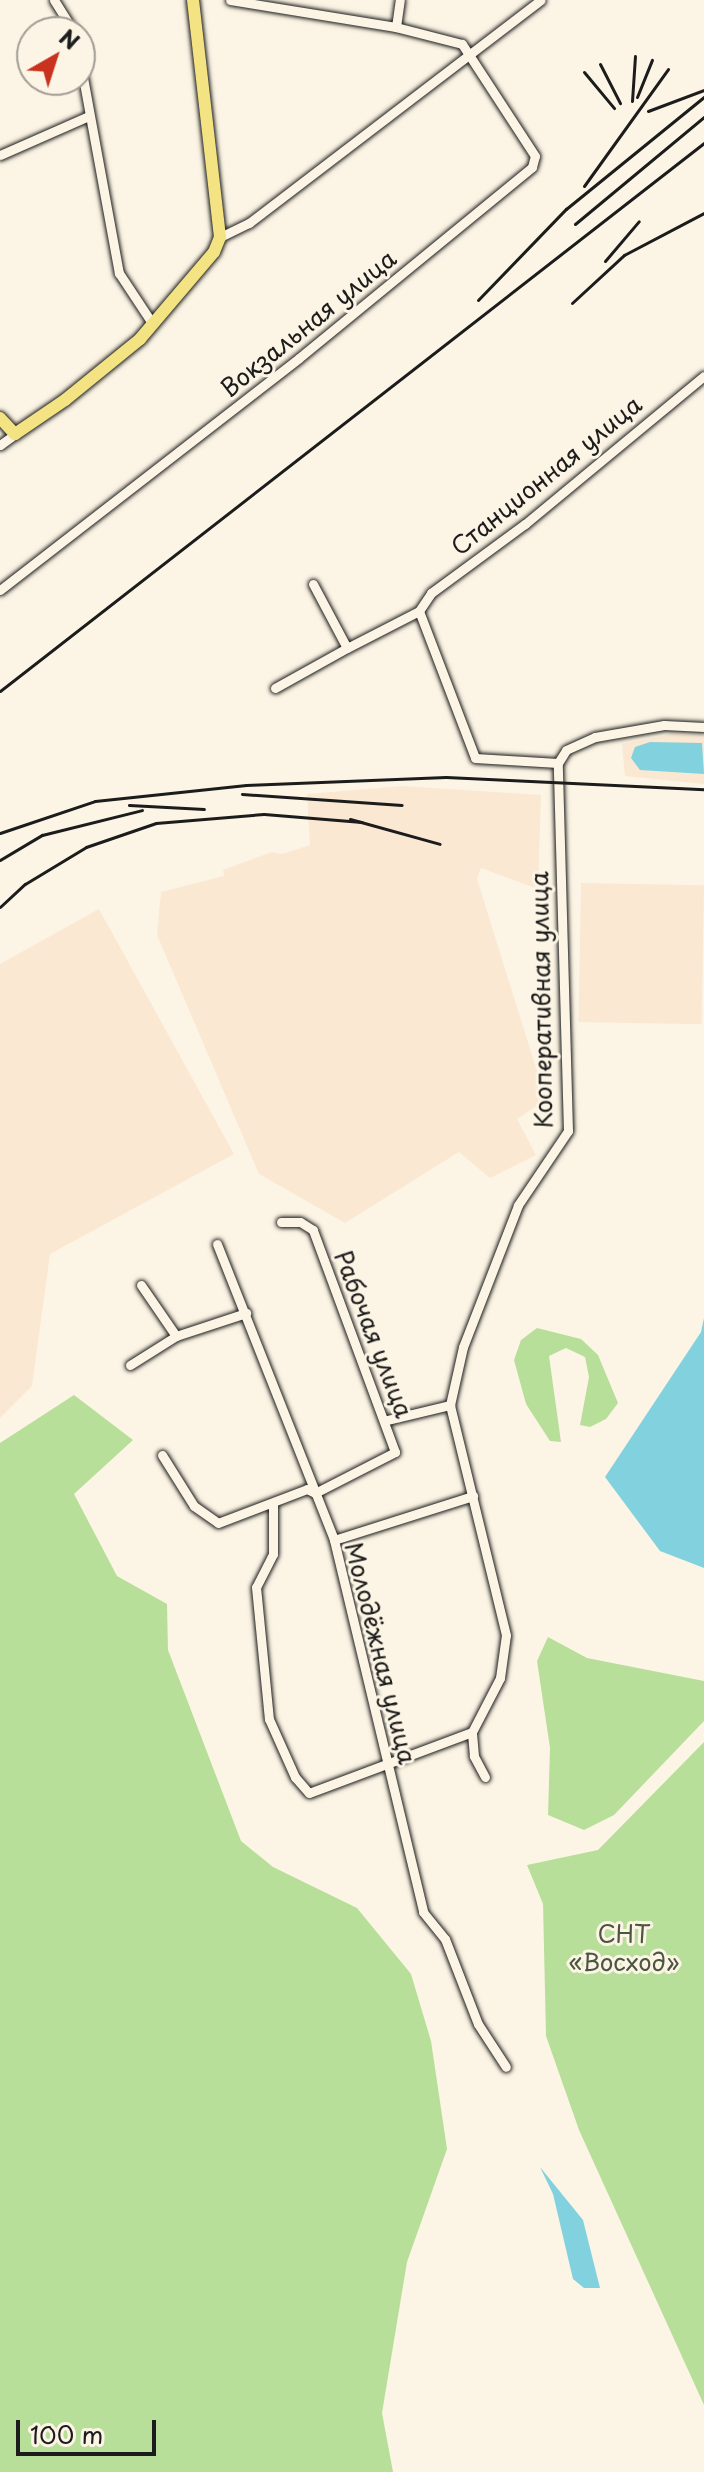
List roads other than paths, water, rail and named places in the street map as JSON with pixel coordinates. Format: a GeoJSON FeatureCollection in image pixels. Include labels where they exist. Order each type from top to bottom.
{"type":"FeatureCollection","features":[{"type":"Feature","properties":{"kind":"main road"},"geometry":{"type":"LineString","coordinates":[[0,418],[15,434],[65,400],[152,323],[214,252],[220,237],[193,0]]}},
{"type":"Feature","properties":{"kind":"street"},"geometry":{"type":"LineString","coordinates":[[230,0],[396,27],[462,44],[469,54]]}},
{"type":"Feature","properties":{"kind":"street"},"geometry":{"type":"LineString","coordinates":[[396,27],[400,0]]}},
{"type":"Feature","properties":{"kind":"street"},"geometry":{"type":"LineString","coordinates":[[220,237],[249,223],[541,0]]}},
{"type":"Feature","properties":{"kind":"street","name":"Вокзальная улица"},"geometry":{"type":"LineString","coordinates":[[0,590],[299,358],[532,167],[535,156],[469,54]]}},
{"type":"Feature","properties":{"kind":"street"},"geometry":{"type":"LineString","coordinates":[[86,96],[119,273],[152,323]]}},
{"type":"Feature","properties":{"kind":"street"},"geometry":{"type":"LineString","coordinates":[[0,155],[89,116]]}},
{"type":"Feature","properties":{"kind":"street","name":"Станционная улица"},"geometry":{"type":"LineString","coordinates":[[275,688],[419,611],[431,593],[525,524],[704,376]]}},
{"type":"Feature","properties":{"kind":"street"},"geometry":{"type":"LineString","coordinates":[[0,445],[15,434]]}},
{"type":"Feature","properties":{"kind":"street"},"geometry":{"type":"LineString","coordinates":[[313,584],[347,648]]}},
{"type":"Feature","properties":{"kind":"street"},"geometry":{"type":"LineString","coordinates":[[419,611],[475,758],[558,763],[566,750],[595,737],[664,725],[704,727]]}},
{"type":"Feature","properties":{"kind":"street","name":"Кооперативная улица"},"geometry":{"type":"LineString","coordinates":[[472,1732],[500,1678],[506,1635],[450,1405],[463,1347],[518,1205],[568,1131],[558,763]]}},
{"type":"Feature","properties":{"kind":"street","name":"Рабочая улица"},"geometry":{"type":"LineString","coordinates":[[281,1222],[300,1222],[313,1230],[387,1420],[395,1452],[315,1493]]}},
{"type":"Feature","properties":{"kind":"street","name":"Молодёжная улица"},"geometry":{"type":"LineString","coordinates":[[217,1244],[334,1540],[391,1763],[391,1795],[423,1912],[445,1939],[478,2024],[506,2067]]}},
{"type":"Feature","properties":{"kind":"street"},"geometry":{"type":"LineString","coordinates":[[141,1285],[176,1336]]}},
{"type":"Feature","properties":{"kind":"street"},"geometry":{"type":"LineString","coordinates":[[130,1365],[176,1336],[246,1313]]}},
{"type":"Feature","properties":{"kind":"street"},"geometry":{"type":"LineString","coordinates":[[387,1420],[450,1405]]}},
{"type":"Feature","properties":{"kind":"street"},"geometry":{"type":"LineString","coordinates":[[162,1455],[194,1506],[218,1523],[273,1505],[307,1489],[315,1493]]}},
{"type":"Feature","properties":{"kind":"street"},"geometry":{"type":"LineString","coordinates":[[334,1540],[473,1496]]}},
{"type":"Feature","properties":{"kind":"street"},"geometry":{"type":"LineString","coordinates":[[273,1505],[273,1554],[256,1587],[269,1719],[295,1777],[309,1793],[472,1732],[474,1756],[485,1777]]}},
{"type":"Feature","properties":{"kind":"water"},"geometry":{"type":"Polygon","coordinates":[[[650,742],[702,743],[704,774],[640,770],[631,758],[635,747],[650,742]]]}},
{"type":"Feature","properties":{"kind":"water"},"geometry":{"type":"Polygon","coordinates":[[[704,1318],[704,1568],[660,1551],[605,1477],[701,1332],[704,1318]]]}},
{"type":"Feature","properties":{"kind":"water"},"geometry":{"type":"Polygon","coordinates":[[[540,2167],[583,2220],[600,2288],[584,2288],[573,2279],[553,2194],[540,2167]]]}},
{"type":"Feature","properties":{"kind":"railway"},"geometry":{"type":"LineString","coordinates":[[632,101],[635,56]]}},
{"type":"Feature","properties":{"kind":"railway"},"geometry":{"type":"LineString","coordinates":[[637,97],[652,60]]}},
{"type":"Feature","properties":{"kind":"railway"},"geometry":{"type":"LineString","coordinates":[[600,64],[620,103]]}},
{"type":"Feature","properties":{"kind":"railway"},"geometry":{"type":"LineString","coordinates":[[584,186],[668,69]]}},
{"type":"Feature","properties":{"kind":"railway"},"geometry":{"type":"LineString","coordinates":[[584,72],[614,108]]}},
{"type":"Feature","properties":{"kind":"railway"},"geometry":{"type":"LineString","coordinates":[[648,111],[704,90]]}},
{"type":"Feature","properties":{"kind":"railway"},"geometry":{"type":"LineString","coordinates":[[478,300],[566,209],[704,97]]}},
{"type":"Feature","properties":{"kind":"railway"},"geometry":{"type":"LineString","coordinates":[[575,224],[704,117]]}},
{"type":"Feature","properties":{"kind":"railway"},"geometry":{"type":"LineString","coordinates":[[0,691],[704,143]]}},
{"type":"Feature","properties":{"kind":"railway"},"geometry":{"type":"LineString","coordinates":[[572,303],[624,255],[704,213]]}},
{"type":"Feature","properties":{"kind":"railway"},"geometry":{"type":"LineString","coordinates":[[605,261],[639,221]]}},
{"type":"Feature","properties":{"kind":"railway"},"geometry":{"type":"LineString","coordinates":[[0,833],[95,801],[246,785],[446,777],[704,789]]}},
{"type":"Feature","properties":{"kind":"railway"},"geometry":{"type":"LineString","coordinates":[[242,794],[402,805]]}},
{"type":"Feature","properties":{"kind":"railway"},"geometry":{"type":"LineString","coordinates":[[129,805],[204,809]]}},
{"type":"Feature","properties":{"kind":"railway"},"geometry":{"type":"LineString","coordinates":[[0,860],[42,835],[142,810]]}},
{"type":"Feature","properties":{"kind":"railway"},"geometry":{"type":"LineString","coordinates":[[0,907],[25,884],[86,847],[156,823],[264,814],[362,822]]}},
{"type":"Feature","properties":{"kind":"railway"},"geometry":{"type":"LineString","coordinates":[[350,819],[440,844]]}},
{"type":"Feature","properties":{"kind":"park label","name":"СНТ «Восход»"},"geometry":{"type":"Point","coordinates":[624,1948]}}]}
